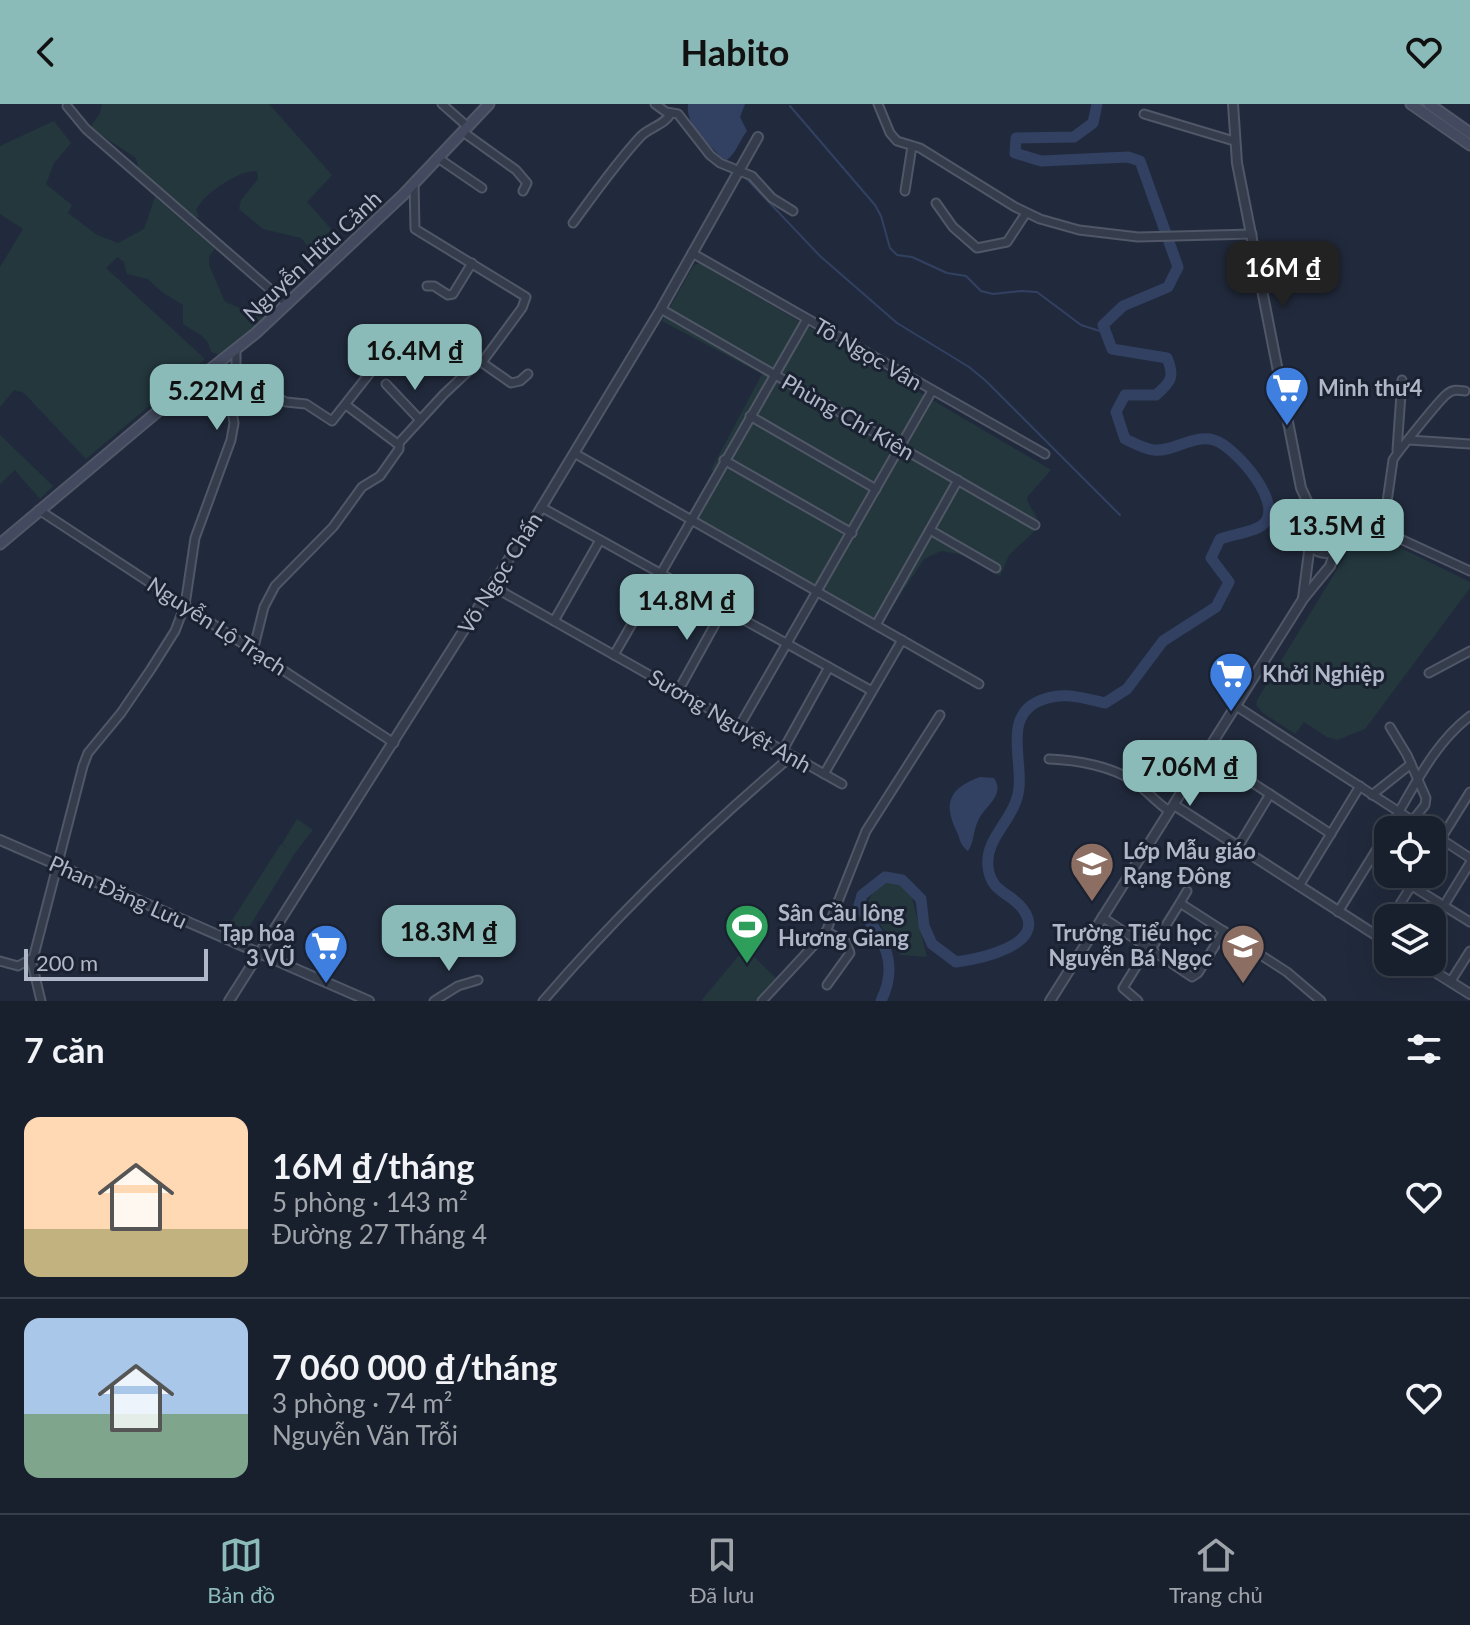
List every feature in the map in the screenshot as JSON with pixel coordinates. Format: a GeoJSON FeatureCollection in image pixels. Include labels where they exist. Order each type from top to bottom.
{"type":"FeatureCollection","features":[{"type":"Feature","properties":{"kind":"main road","name":"Nguyễn Hữu Cảnh"},"geometry":{"type":"LineString","coordinates":[[0,544],[236,350],[414,182],[489,104]]}},
{"type":"Feature","properties":{"kind":"main road"},"geometry":{"type":"LineString","coordinates":[[1411,104],[1470,145]]}},
{"type":"Feature","properties":{"kind":"main road"},"geometry":{"type":"LineString","coordinates":[[1429,104],[1470,133]]}},
{"type":"Feature","properties":{"kind":"street"},"geometry":{"type":"LineString","coordinates":[[442,104],[465,130],[520,173],[527,183],[523,191]]}},
{"type":"Feature","properties":{"kind":"street"},"geometry":{"type":"LineString","coordinates":[[655,104],[678,114],[720,163],[752,176],[772,198],[793,211]]}},
{"type":"Feature","properties":{"kind":"street"},"geometry":{"type":"LineString","coordinates":[[878,104],[890,133],[897,141],[941,160],[1026,213],[1079,230],[1138,237],[1252,234]]}},
{"type":"Feature","properties":{"kind":"street"},"geometry":{"type":"LineString","coordinates":[[1233,104],[1234,141],[1301,488],[1315,518]]}},
{"type":"Feature","properties":{"kind":"street"},"geometry":{"type":"LineString","coordinates":[[67,106],[86,129],[287,304]]}},
{"type":"Feature","properties":{"kind":"street"},"geometry":{"type":"LineString","coordinates":[[573,223],[644,133],[667,119],[671,113]]}},
{"type":"Feature","properties":{"kind":"street"},"geometry":{"type":"LineString","coordinates":[[1144,114],[1234,141]]}},
{"type":"Feature","properties":{"kind":"street","name":"Võ Ngọc Chấn"},"geometry":{"type":"LineString","coordinates":[[229,1001],[541,507],[661,309],[758,137]]}},
{"type":"Feature","properties":{"kind":"street"},"geometry":{"type":"LineString","coordinates":[[905,191],[912,146]]}},
{"type":"Feature","properties":{"kind":"street"},"geometry":{"type":"LineString","coordinates":[[438,158],[482,188]]}},
{"type":"Feature","properties":{"kind":"street"},"geometry":{"type":"LineString","coordinates":[[253,651],[264,607],[275,586],[333,527],[362,487],[380,476],[399,445],[420,420],[478,364],[522,308],[526,297],[415,229],[414,182]]}},
{"type":"Feature","properties":{"kind":"street"},"geometry":{"type":"LineString","coordinates":[[936,203],[953,227],[977,248],[1007,242],[1026,213]]}},
{"type":"Feature","properties":{"kind":"street","name":"Tô Ngọc Vân"},"geometry":{"type":"LineString","coordinates":[[692,253],[1045,454]]}},
{"type":"Feature","properties":{"kind":"street"},"geometry":{"type":"LineString","coordinates":[[427,286],[434,286],[448,295],[453,294],[472,263]]}},
{"type":"Feature","properties":{"kind":"street","name":"Phùng Chí Kiên"},"geometry":{"type":"LineString","coordinates":[[661,309],[1035,525]]}},
{"type":"Feature","properties":{"kind":"street"},"geometry":{"type":"LineString","coordinates":[[614,655],[807,319]]}},
{"type":"Feature","properties":{"kind":"street"},"geometry":{"type":"LineString","coordinates":[[41,1001],[32,963],[88,753],[151,669],[175,631],[185,605],[195,538],[231,440],[236,350]]}},
{"type":"Feature","properties":{"kind":"street"},"geometry":{"type":"LineString","coordinates":[[450,351],[511,383],[520,381],[528,374]]}},
{"type":"Feature","properties":{"kind":"street"},"geometry":{"type":"LineString","coordinates":[[236,379],[286,402],[306,404],[332,421],[373,369]]}},
{"type":"Feature","properties":{"kind":"street"},"geometry":{"type":"LineString","coordinates":[[1383,530],[1397,451],[1402,380]]}},
{"type":"Feature","properties":{"kind":"street"},"geometry":{"type":"LineString","coordinates":[[386,384],[420,420]]}},
{"type":"Feature","properties":{"kind":"street"},"geometry":{"type":"LineString","coordinates":[[740,725],[932,391]]}},
{"type":"Feature","properties":{"kind":"street"},"geometry":{"type":"LineString","coordinates":[[1397,451],[1445,395],[1452,391],[1465,391]]}},
{"type":"Feature","properties":{"kind":"street"},"geometry":{"type":"LineString","coordinates":[[346,405],[399,445]]}},
{"type":"Feature","properties":{"kind":"street"},"geometry":{"type":"LineString","coordinates":[[750,416],[876,489]]}},
{"type":"Feature","properties":{"kind":"street"},"geometry":{"type":"LineString","coordinates":[[1409,440],[1470,444]]}},
{"type":"Feature","properties":{"kind":"street"},"geometry":{"type":"LineString","coordinates":[[574,453],[979,684]]}},
{"type":"Feature","properties":{"kind":"street"},"geometry":{"type":"LineString","coordinates":[[724,460],[852,533]]}},
{"type":"Feature","properties":{"kind":"street"},"geometry":{"type":"LineString","coordinates":[[876,625],[958,480]]}},
{"type":"Feature","properties":{"kind":"street"},"geometry":{"type":"LineString","coordinates":[[541,507],[872,691]]}},
{"type":"Feature","properties":{"kind":"street","name":"Nguyễn Lộ Trạch"},"geometry":{"type":"LineString","coordinates":[[39,510],[394,743]]}},
{"type":"Feature","properties":{"kind":"street"},"geometry":{"type":"LineString","coordinates":[[1050,1001],[1303,599],[1330,566],[1335,551],[1344,541],[1343,525],[1333,516],[1315,518]]}},
{"type":"Feature","properties":{"kind":"street"},"geometry":{"type":"LineString","coordinates":[[1303,599],[1310,544],[1307,533],[1315,518]]}},
{"type":"Feature","properties":{"kind":"street"},"geometry":{"type":"LineString","coordinates":[[1343,525],[1364,523],[1470,571]]}},
{"type":"Feature","properties":{"kind":"street"},"geometry":{"type":"LineString","coordinates":[[930,530],[996,568]]}},
{"type":"Feature","properties":{"kind":"street"},"geometry":{"type":"LineString","coordinates":[[554,621],[600,540]]}},
{"type":"Feature","properties":{"kind":"street"},"geometry":{"type":"LineString","coordinates":[[1310,544],[1323,552],[1335,551]]}},
{"type":"Feature","properties":{"kind":"street","name":"Sương Nguyệt Anh"},"geometry":{"type":"LineString","coordinates":[[492,586],[842,784]]}},
{"type":"Feature","properties":{"kind":"street"},"geometry":{"type":"LineString","coordinates":[[678,691],[724,608]]}},
{"type":"Feature","properties":{"kind":"street"},"geometry":{"type":"LineString","coordinates":[[824,774],[902,640]]}},
{"type":"Feature","properties":{"kind":"street"},"geometry":{"type":"LineString","coordinates":[[1429,673],[1470,651]]}},
{"type":"Feature","properties":{"kind":"street"},"geometry":{"type":"LineString","coordinates":[[783,750],[829,667]]}},
{"type":"Feature","properties":{"kind":"street"},"geometry":{"type":"LineString","coordinates":[[1236,706],[1406,816]]}},
{"type":"Feature","properties":{"kind":"street"},"geometry":{"type":"LineString","coordinates":[[762,1001],[826,931],[866,831],[940,715]]}},
{"type":"Feature","properties":{"kind":"street"},"geometry":{"type":"LineString","coordinates":[[1397,816],[1445,737],[1470,716]]}},
{"type":"Feature","properties":{"kind":"street"},"geometry":{"type":"LineString","coordinates":[[1390,727],[1411,764],[1426,802],[1416,816]]}},
{"type":"Feature","properties":{"kind":"street"},"geometry":{"type":"LineString","coordinates":[[1207,753],[1331,834]]}},
{"type":"Feature","properties":{"kind":"street"},"geometry":{"type":"LineString","coordinates":[[543,1001],[599,937],[680,855],[788,759]]}},
{"type":"Feature","properties":{"kind":"street"},"geometry":{"type":"LineString","coordinates":[[1049,759],[1072,760],[1120,774],[1374,934]]}},
{"type":"Feature","properties":{"kind":"street"},"geometry":{"type":"LineString","coordinates":[[1372,795],[1411,764]]}},
{"type":"Feature","properties":{"kind":"street"},"geometry":{"type":"LineString","coordinates":[[1299,886],[1360,786]]}},
{"type":"Feature","properties":{"kind":"street"},"geometry":{"type":"LineString","coordinates":[[1446,830],[1470,792]]}},
{"type":"Feature","properties":{"kind":"street"},"geometry":{"type":"LineString","coordinates":[[1238,847],[1270,794]]}},
{"type":"Feature","properties":{"kind":"street","name":"Phan Đăng Lưu"},"geometry":{"type":"LineString","coordinates":[[0,840],[369,1001]]}},
{"type":"Feature","properties":{"kind":"street"},"geometry":{"type":"LineString","coordinates":[[1416,888],[1444,904],[1470,860],[1446,843]]}},
{"type":"Feature","properties":{"kind":"street"},"geometry":{"type":"LineString","coordinates":[[1338,912],[1374,853]]}},
{"type":"Feature","properties":{"kind":"street"},"geometry":{"type":"LineString","coordinates":[[1138,1001],[1123,988],[1187,891]]}},
{"type":"Feature","properties":{"kind":"street"},"geometry":{"type":"LineString","coordinates":[[1180,903],[1296,978],[1321,1001]]}},
{"type":"Feature","properties":{"kind":"street"},"geometry":{"type":"LineString","coordinates":[[1446,905],[1470,922]]}},
{"type":"Feature","properties":{"kind":"street"},"geometry":{"type":"LineString","coordinates":[[1102,917],[1149,950],[1195,976],[1224,931]]}},
{"type":"Feature","properties":{"kind":"street"},"geometry":{"type":"LineString","coordinates":[[826,931],[846,942],[850,952],[827,985]]}},
{"type":"Feature","properties":{"kind":"street"},"geometry":{"type":"LineString","coordinates":[[1451,981],[1470,951]]}},
{"type":"Feature","properties":{"kind":"street"},"geometry":{"type":"LineString","coordinates":[[0,961],[18,966],[33,958]]}},
{"type":"Feature","properties":{"kind":"street"},"geometry":{"type":"LineString","coordinates":[[1443,976],[1470,994]]}},
{"type":"Feature","properties":{"kind":"street"},"geometry":{"type":"LineString","coordinates":[[434,1001],[458,986],[478,980]]}},
{"type":"Feature","properties":{"kind":"shaded area"},"geometry":{"type":"Polygon","coordinates":[[[102,104],[269,104],[332,175],[307,202],[340,239],[318,259],[301,238],[263,229],[239,209],[241,200],[258,179],[257,171],[241,174],[223,184],[200,204],[196,210],[199,217],[192,217],[139,171],[136,158],[92,129],[102,104]]]}},
{"type":"Feature","properties":{"kind":"shaded area"},"geometry":{"type":"Polygon","coordinates":[[[54,121],[71,143],[54,163],[46,184],[72,205],[68,213],[97,235],[118,243],[144,229],[155,197],[215,249],[209,256],[209,265],[225,302],[252,313],[262,296],[270,299],[273,305],[270,313],[220,355],[211,352],[204,338],[183,324],[183,305],[148,279],[127,274],[124,262],[117,257],[106,268],[205,359],[86,459],[24,393],[14,390],[0,407],[0,267],[23,229],[0,214],[0,146],[54,121]]]}},
{"type":"Feature","properties":{"kind":"shaded area"},"geometry":{"type":"Polygon","coordinates":[[[700,263],[1051,470],[1027,497],[1039,527],[1009,555],[1000,576],[965,555],[941,551],[924,559],[877,630],[817,598],[811,588],[813,584],[697,518],[722,476],[711,470],[762,374],[662,321],[694,265],[700,263]]]}},
{"type":"Feature","properties":{"kind":"shaded area"},"geometry":{"type":"Polygon","coordinates":[[[0,435],[53,486],[40,499],[15,470],[0,484],[0,435]]]}},
{"type":"Feature","properties":{"kind":"shaded area"},"geometry":{"type":"Polygon","coordinates":[[[1362,529],[1470,582],[1470,588],[1365,729],[1337,740],[1304,722],[1295,734],[1263,713],[1256,705],[1257,700],[1362,529]]]}},
{"type":"Feature","properties":{"kind":"shaded area"},"geometry":{"type":"Polygon","coordinates":[[[297,819],[313,830],[295,853],[246,932],[231,922],[281,844],[292,851],[282,844],[297,819]]]}},
{"type":"Feature","properties":{"kind":"shaded area"},"geometry":{"type":"Polygon","coordinates":[[[894,880],[905,885],[911,894],[927,957],[901,955],[868,907],[869,899],[879,884],[894,880]]]}},
{"type":"Feature","properties":{"kind":"shaded area","name":"Sân Cầu lông Hương Giang"},"geometry":{"type":"Polygon","coordinates":[[[745,948],[781,983],[761,1001],[701,1001],[745,948]]]}},
{"type":"Feature","properties":{"kind":"water"},"geometry":{"type":"Polygon","coordinates":[[[688,104],[745,104],[740,117],[747,131],[727,160],[694,127],[688,104]]]}},
{"type":"Feature","properties":{"kind":"water"},"geometry":{"type":"Polygon","coordinates":[[[980,777],[994,778],[997,790],[978,821],[968,851],[952,820],[950,804],[956,791],[980,777]]]}},
{"type":"Feature","properties":{"kind":"waterway"},"geometry":{"type":"LineString","coordinates":[[881,1001],[889,963],[882,941],[859,906],[862,895],[885,877],[902,880],[921,899],[924,926],[932,944],[956,962],[980,958],[1020,941],[1027,932],[1028,921],[1022,908],[993,882],[988,858],[993,841],[1016,801],[1019,789],[1017,734],[1025,711],[1044,699],[1061,696],[1105,703],[1127,689],[1163,641],[1216,607],[1229,582],[1211,558],[1220,539],[1257,528],[1268,517],[1264,492],[1256,478],[1234,453],[1214,440],[1199,439],[1154,450],[1125,439],[1116,412],[1125,395],[1156,395],[1168,383],[1171,370],[1167,358],[1112,349],[1103,325],[1123,306],[1168,287],[1178,267],[1140,161],[1128,157],[1041,161],[1015,153],[1016,138],[1074,137],[1093,123],[1097,104]]}},
{"type":"Feature","properties":{"kind":"waterway"},"geometry":{"type":"LineString","coordinates":[[790,106],[875,205],[890,248],[897,255],[912,257],[947,273],[966,276],[981,291],[993,294],[1037,292],[1081,325],[1106,333]]}},
{"type":"Feature","properties":{"kind":"waterway"},"geometry":{"type":"LineString","coordinates":[[746,178],[820,256],[897,323],[969,367],[986,381],[1120,515]]}},
{"type":"Feature","properties":{"kind":"place","name":"Minh thư4"},"geometry":{"type":"Point","coordinates":[1287,427]}},
{"type":"Feature","properties":{"kind":"place","name":"Khởi Nghiệp"},"geometry":{"type":"Point","coordinates":[1231,713]}},
{"type":"Feature","properties":{"kind":"place","name":"Lớp Mẫu giáo Rạng Đông"},"geometry":{"type":"Point","coordinates":[1092,903]}},
{"type":"Feature","properties":{"kind":"place","name":"Sân Cầu lông Hương Giang"},"geometry":{"type":"Point","coordinates":[747,965]}},
{"type":"Feature","properties":{"kind":"place","name":"Tạp hóa 3 VŨ"},"geometry":{"type":"Point","coordinates":[326,985]}},
{"type":"Feature","properties":{"kind":"place","name":"Trường Tiểu học Nguyễn Bá Ngọc"},"geometry":{"type":"Point","coordinates":[1243,985]}}]}
